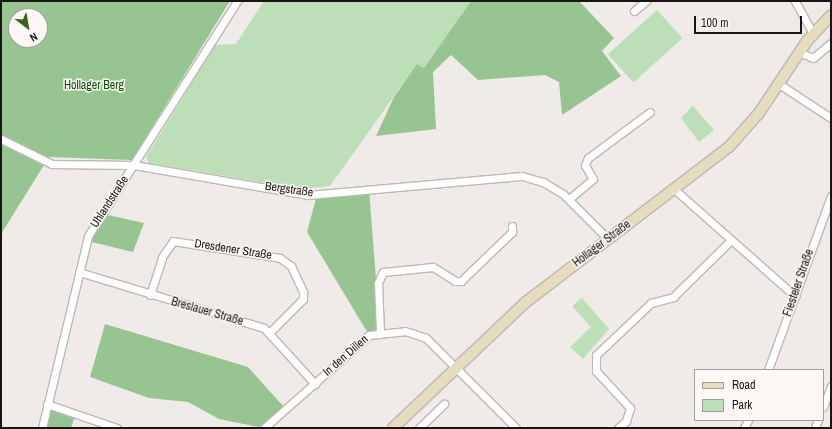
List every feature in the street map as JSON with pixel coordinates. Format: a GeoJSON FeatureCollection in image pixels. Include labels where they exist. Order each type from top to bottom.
{"type":"FeatureCollection","features":[{"type":"Feature","properties":{"kind":"main road","name":"Hollager Straße"},"geometry":{"type":"LineString","coordinates":[[393,428],[526,302],[733,143],[779,84],[813,33],[831,15]]}},
{"type":"Feature","properties":{"kind":"street","name":"Uhlandstraße"},"geometry":{"type":"LineString","coordinates":[[42,428],[88,236],[237,1]]}},
{"type":"Feature","properties":{"kind":"street"},"geometry":{"type":"LineString","coordinates":[[634,11],[646,1]]}},
{"type":"Feature","properties":{"kind":"street"},"geometry":{"type":"LineString","coordinates":[[795,1],[813,33]]}},
{"type":"Feature","properties":{"kind":"street"},"geometry":{"type":"LineString","coordinates":[[799,52],[813,58],[831,43]]}},
{"type":"Feature","properties":{"kind":"street"},"geometry":{"type":"LineString","coordinates":[[779,84],[831,118]]}},
{"type":"Feature","properties":{"kind":"street"},"geometry":{"type":"LineString","coordinates":[[569,198],[593,179],[584,165],[588,158],[650,112]]}},
{"type":"Feature","properties":{"kind":"street","name":"Bergstraße"},"geometry":{"type":"LineString","coordinates":[[1,140],[52,164],[134,165],[308,195],[522,176],[543,182],[569,198],[608,239]]}},
{"type":"Feature","properties":{"kind":"street"},"geometry":{"type":"LineString","coordinates":[[674,189],[730,241],[795,296]]}},
{"type":"Feature","properties":{"kind":"street","name":"Fiesteler Straße"},"geometry":{"type":"LineString","coordinates":[[768,369],[829,206],[831,196]]}},
{"type":"Feature","properties":{"kind":"street"},"geometry":{"type":"LineString","coordinates":[[380,332],[378,282],[383,272],[433,267],[455,281],[461,280],[512,232],[512,226]]}},
{"type":"Feature","properties":{"kind":"street","name":"Dresdener Straße"},"geometry":{"type":"LineString","coordinates":[[150,295],[162,257],[173,241],[280,258],[290,266],[303,292],[303,299],[269,333]]}},
{"type":"Feature","properties":{"kind":"street"},"geometry":{"type":"LineString","coordinates":[[618,428],[626,421],[630,408],[596,371],[594,359],[651,303],[673,297],[730,241]]}},
{"type":"Feature","properties":{"kind":"street","name":"Breslauer Straße"},"geometry":{"type":"LineString","coordinates":[[79,272],[150,295],[264,328],[315,384]]}},
{"type":"Feature","properties":{"kind":"street","name":"In den Dillen"},"geometry":{"type":"LineString","coordinates":[[264,428],[315,384],[361,341],[380,332],[405,331],[426,338],[516,428]]}},
{"type":"Feature","properties":{"kind":"street"},"geometry":{"type":"LineString","coordinates":[[824,404],[831,386]]}},
{"type":"Feature","properties":{"kind":"street"},"geometry":{"type":"LineString","coordinates":[[48,404],[117,428]]}},
{"type":"Feature","properties":{"kind":"street"},"geometry":{"type":"LineString","coordinates":[[419,428],[444,404]]}},
{"type":"Feature","properties":{"kind":"green space","name":"Hollager Berg"},"geometry":{"type":"Polygon","coordinates":[[[1,1],[230,1],[132,160],[49,157],[1,234],[1,1]]]}},
{"type":"Feature","properties":{"kind":"green space"},"geometry":{"type":"Polygon","coordinates":[[[264,1],[471,1],[424,68],[417,64],[330,186],[301,189],[149,163],[146,157],[215,45],[236,44],[264,1]]]}},
{"type":"Feature","properties":{"kind":"green space"},"geometry":{"type":"Polygon","coordinates":[[[471,1],[579,1],[614,38],[602,51],[621,76],[562,115],[559,82],[545,75],[478,80],[451,55],[433,72],[436,129],[376,136],[394,97],[417,64],[424,68],[471,1]]]}},
{"type":"Feature","properties":{"kind":"green space"},"geometry":{"type":"Polygon","coordinates":[[[657,10],[682,38],[633,82],[608,54],[657,10]]]}},
{"type":"Feature","properties":{"kind":"green space"},"geometry":{"type":"Polygon","coordinates":[[[693,106],[714,130],[699,142],[681,118],[693,106]]]}},
{"type":"Feature","properties":{"kind":"green space"},"geometry":{"type":"Polygon","coordinates":[[[369,189],[380,332],[369,335],[307,232],[317,195],[369,189]]]}},
{"type":"Feature","properties":{"kind":"green space"},"geometry":{"type":"Polygon","coordinates":[[[103,214],[144,223],[133,252],[87,241],[103,214]]]}},
{"type":"Feature","properties":{"kind":"green space"},"geometry":{"type":"Polygon","coordinates":[[[582,298],[609,329],[583,359],[570,347],[591,327],[572,306],[582,298]]]}},
{"type":"Feature","properties":{"kind":"green space"},"geometry":{"type":"Polygon","coordinates":[[[105,324],[248,367],[284,407],[259,427],[219,419],[188,402],[149,398],[90,377],[105,324]]]}},
{"type":"Feature","properties":{"kind":"green space"},"geometry":{"type":"Polygon","coordinates":[[[47,404],[76,413],[71,428],[42,428],[47,404]]]}}]}
